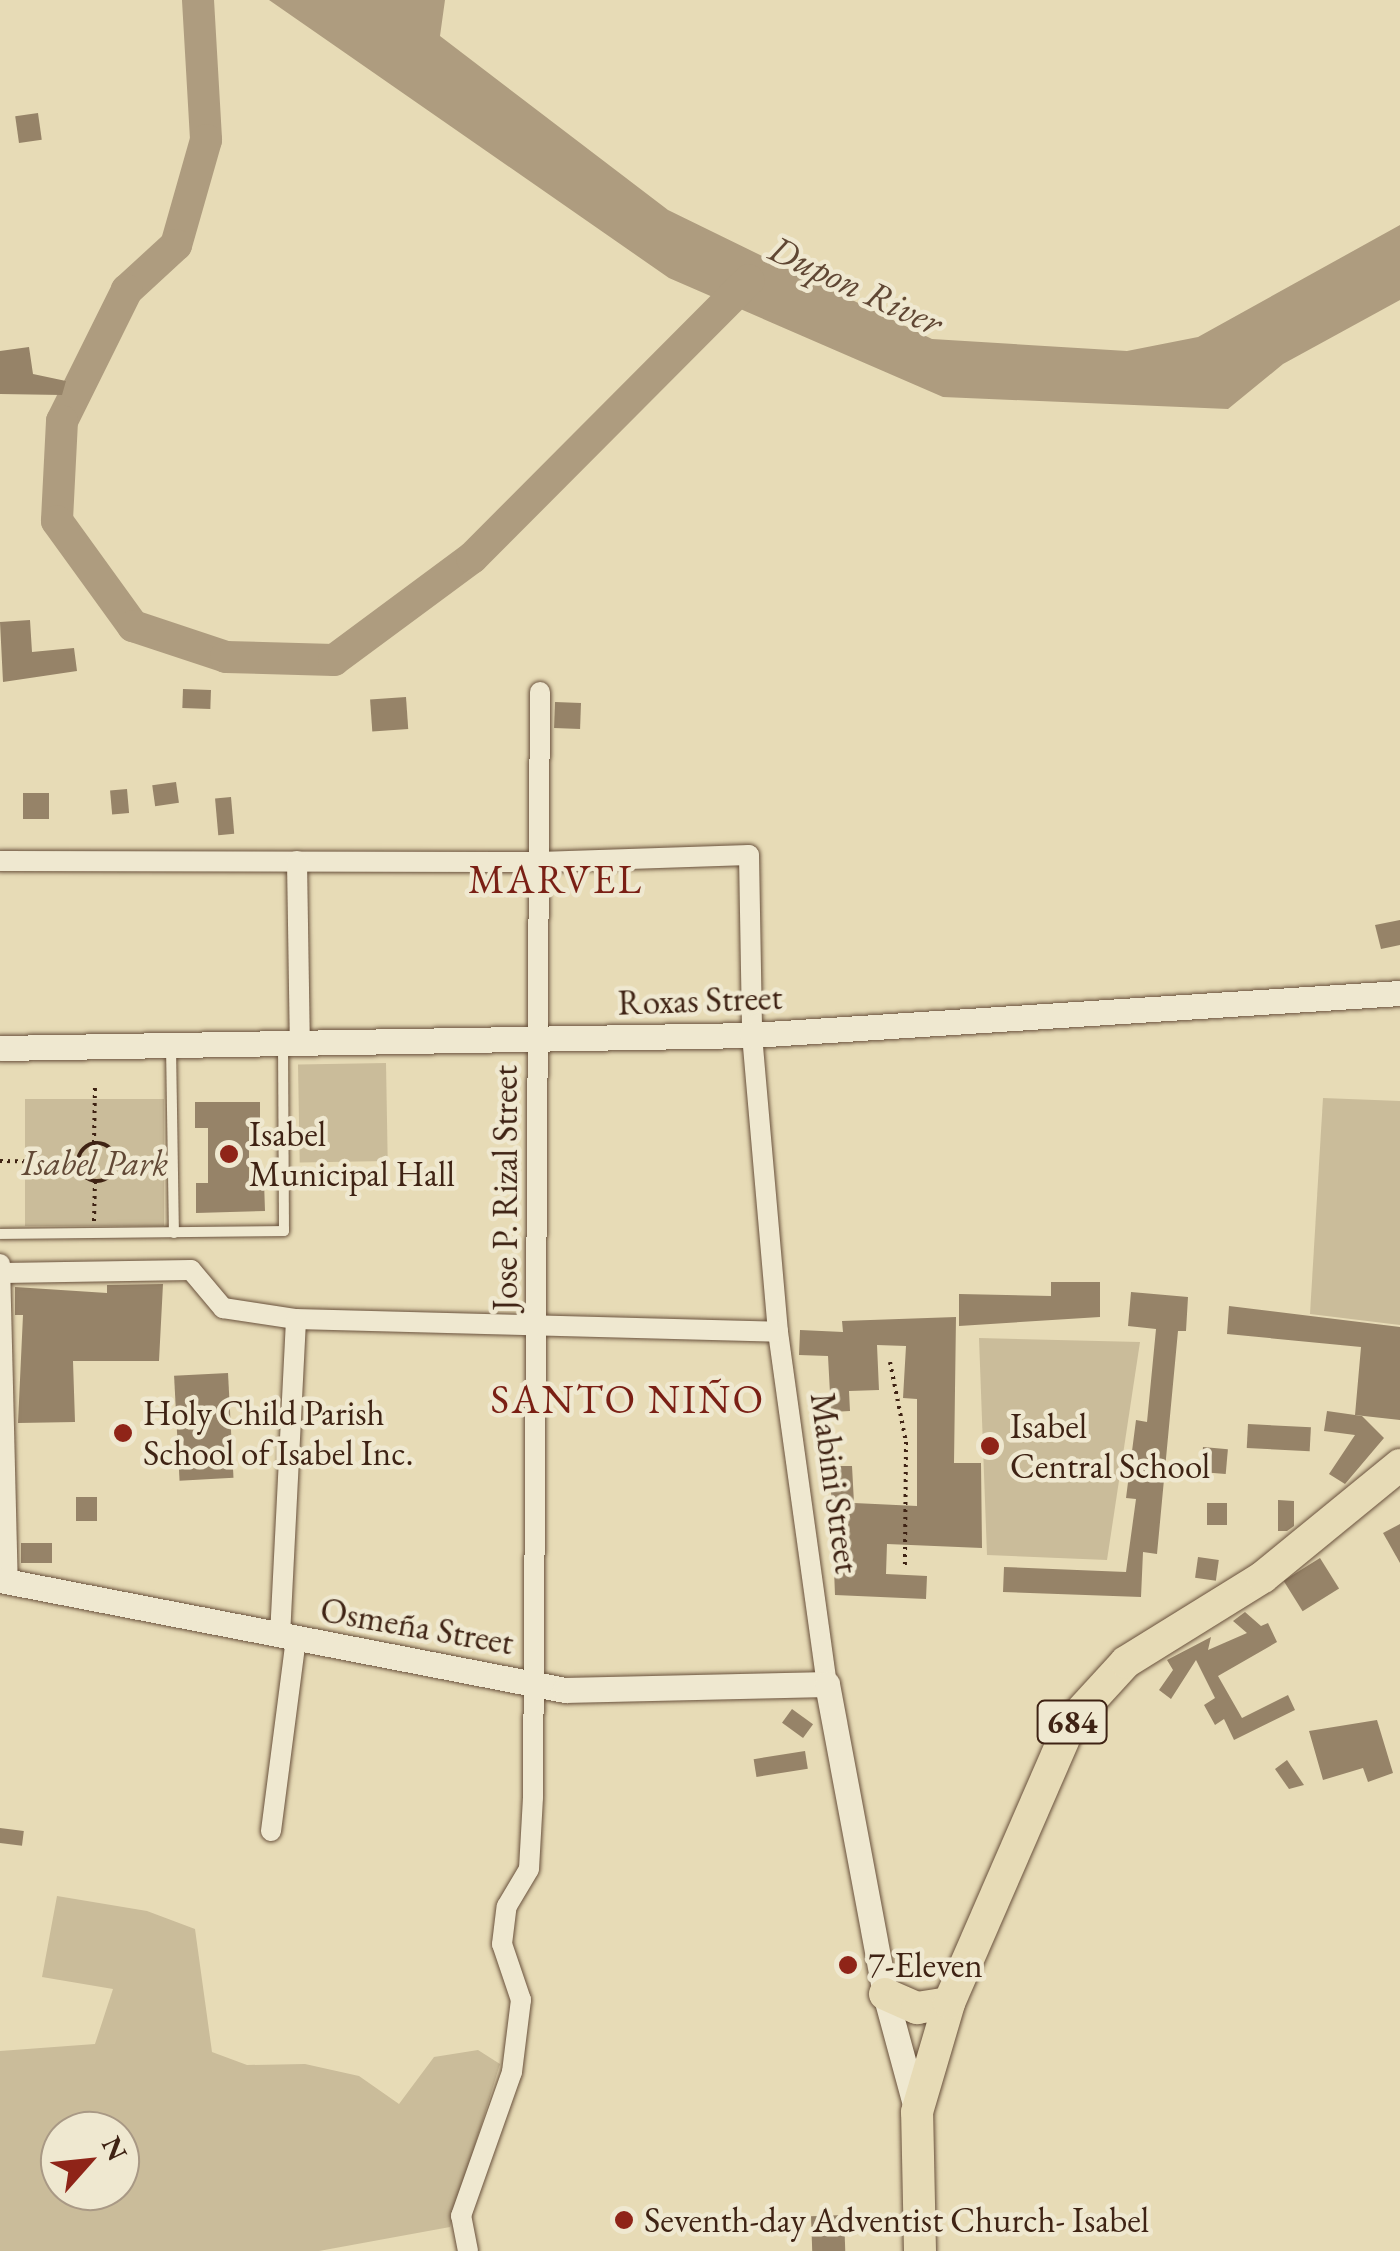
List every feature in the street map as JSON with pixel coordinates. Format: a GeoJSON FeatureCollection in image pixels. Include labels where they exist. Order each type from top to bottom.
{"type":"FeatureCollection","features":[{"type":"Feature","properties":{"kind":"highway","name":"684"},"geometry":{"type":"LineString","coordinates":[[920,2251],[916,2112],[949,2003],[1072,1722],[1126,1662],[1263,1578],[1400,1465]]}},
{"type":"Feature","properties":{"kind":"highway"},"geometry":{"type":"LineString","coordinates":[[885,1994],[917,2008],[949,2003]]}},
{"type":"Feature","properties":{"kind":"street","name":"Jose P. Rizal Street"},"geometry":{"type":"LineString","coordinates":[[468,2251],[461,2216],[512,2072],[521,2000],[502,1944],[507,1906],[529,1869],[538,1683],[540,692]]}},
{"type":"Feature","properties":{"kind":"street","name":"Mabini Street"},"geometry":{"type":"LineString","coordinates":[[539,862],[749,855],[752,1035],[778,1332],[827,1684],[885,1994],[916,2112]]}},
{"type":"Feature","properties":{"kind":"street"},"geometry":{"type":"LineString","coordinates":[[0,861],[539,862]]}},
{"type":"Feature","properties":{"kind":"street"},"geometry":{"type":"LineString","coordinates":[[292,1043],[297,862]]}},
{"type":"Feature","properties":{"kind":"street","name":"Roxas Street"},"geometry":{"type":"LineString","coordinates":[[0,1048],[752,1035],[1400,993]]}},
{"type":"Feature","properties":{"kind":"street"},"geometry":{"type":"LineString","coordinates":[[0,1036],[0,1065]]}},
{"type":"Feature","properties":{"kind":"street"},"geometry":{"type":"LineString","coordinates":[[4,1581],[1,1268],[191,1270],[223,1308],[296,1319],[778,1332]]}},
{"type":"Feature","properties":{"kind":"street"},"geometry":{"type":"LineString","coordinates":[[272,1831],[288,1638],[296,1319]]}},
{"type":"Feature","properties":{"kind":"street","name":"Osmeña Street"},"geometry":{"type":"LineString","coordinates":[[4,1581],[565,1690],[827,1684]]}},
{"type":"Feature","properties":{"kind":"lane"},"geometry":{"type":"LineString","coordinates":[[0,1234],[284,1232],[292,1043]]}},
{"type":"Feature","properties":{"kind":"lane"},"geometry":{"type":"LineString","coordinates":[[171,1045],[174,1232]]}},
{"type":"Feature","properties":{"kind":"path"},"geometry":{"type":"LineString","coordinates":[[78,1162],[94,1143],[95,1086]]}},
{"type":"Feature","properties":{"kind":"path"},"geometry":{"type":"LineString","coordinates":[[94,1143],[107,1146],[116,1164]]}},
{"type":"Feature","properties":{"kind":"path"},"geometry":{"type":"LineString","coordinates":[[0,1161],[78,1162]]}},
{"type":"Feature","properties":{"kind":"path"},"geometry":{"type":"LineString","coordinates":[[78,1162],[82,1174],[95,1181],[110,1176],[116,1164]]}},
{"type":"Feature","properties":{"kind":"path"},"geometry":{"type":"LineString","coordinates":[[116,1164],[173,1164]]}},
{"type":"Feature","properties":{"kind":"path"},"geometry":{"type":"LineString","coordinates":[[94,1234],[95,1181]]}},
{"type":"Feature","properties":{"kind":"path"},"geometry":{"type":"LineString","coordinates":[[890,1362],[906,1442],[905,1568]]}},
{"type":"Feature","properties":{"kind":"green space"},"geometry":{"type":"Polygon","coordinates":[[[386,1063],[388,1161],[300,1163],[298,1065],[386,1063]]]}},
{"type":"Feature","properties":{"kind":"green space"},"geometry":{"type":"Polygon","coordinates":[[[1323,1098],[1400,1101],[1400,1325],[1310,1314],[1323,1098]]]}},
{"type":"Feature","properties":{"kind":"green space","name":"Isabel Park"},"geometry":{"type":"Polygon","coordinates":[[[25,1099],[164,1099],[164,1226],[25,1226],[25,1099]]]}},
{"type":"Feature","properties":{"kind":"green space"},"geometry":{"type":"Polygon","coordinates":[[[979,1338],[1140,1342],[1107,1560],[987,1555],[979,1338]]]}},
{"type":"Feature","properties":{"kind":"green space"},"geometry":{"type":"Polygon","coordinates":[[[57,1896],[147,1911],[195,1929],[212,2052],[247,2065],[305,2064],[359,2076],[399,2104],[434,2057],[478,2050],[500,2064],[450,2227],[319,2251],[0,2251],[0,2051],[95,2044],[113,1989],[42,1977],[57,1896]]]}},
{"type":"Feature","properties":{"kind":"shaded area"},"geometry":{"type":"Polygon","coordinates":[[[269,0],[445,0],[440,36],[668,210],[932,339],[1127,351],[1198,337],[1400,225],[1400,300],[1283,364],[1228,409],[943,397],[669,278],[269,0]]]}},
{"type":"Feature","properties":{"kind":"building"},"geometry":{"type":"Polygon","coordinates":[[[38,113],[42,140],[19,143],[15,116],[38,113]]]}},
{"type":"Feature","properties":{"kind":"building"},"geometry":{"type":"Polygon","coordinates":[[[29,347],[33,374],[66,381],[62,395],[0,394],[0,351],[29,347]]]}},
{"type":"Feature","properties":{"kind":"building"},"geometry":{"type":"Polygon","coordinates":[[[30,620],[32,652],[74,648],[77,671],[3,682],[0,622],[30,620]]]}},
{"type":"Feature","properties":{"kind":"building"},"geometry":{"type":"Polygon","coordinates":[[[183,689],[211,690],[210,709],[182,708],[183,689]]]}},
{"type":"Feature","properties":{"kind":"building"},"geometry":{"type":"Polygon","coordinates":[[[406,697],[408,729],[372,731],[370,700],[406,697]]]}},
{"type":"Feature","properties":{"kind":"building"},"geometry":{"type":"Polygon","coordinates":[[[555,702],[581,703],[580,729],[554,728],[555,702]]]}},
{"type":"Feature","properties":{"kind":"building"},"geometry":{"type":"Polygon","coordinates":[[[176,782],[179,803],[155,806],[152,785],[176,782]]]}},
{"type":"Feature","properties":{"kind":"building"},"geometry":{"type":"Polygon","coordinates":[[[127,789],[129,813],[112,814],[110,790],[127,789]]]}},
{"type":"Feature","properties":{"kind":"building"},"geometry":{"type":"Polygon","coordinates":[[[23,793],[49,793],[49,819],[23,819],[23,793]]]}},
{"type":"Feature","properties":{"kind":"building"},"geometry":{"type":"Polygon","coordinates":[[[231,797],[234,834],[218,835],[215,798],[231,797]]]}},
{"type":"Feature","properties":{"kind":"building"},"geometry":{"type":"Polygon","coordinates":[[[1400,920],[1400,945],[1381,949],[1375,925],[1400,920]]]}},
{"type":"Feature","properties":{"kind":"building","name":"Isabel Municipal Hall"},"geometry":{"type":"Polygon","coordinates":[[[195,1102],[260,1102],[260,1128],[249,1128],[249,1181],[264,1181],[265,1211],[196,1213],[196,1183],[208,1183],[208,1128],[195,1128],[195,1102]]]}},
{"type":"Feature","properties":{"kind":"building"},"geometry":{"type":"Polygon","coordinates":[[[1051,1282],[1100,1282],[1100,1317],[959,1326],[959,1294],[1051,1296],[1051,1282]]]}},
{"type":"Feature","properties":{"kind":"building"},"geometry":{"type":"Polygon","coordinates":[[[163,1284],[159,1361],[73,1361],[75,1422],[18,1423],[23,1315],[15,1315],[15,1287],[107,1293],[107,1285],[163,1284]]]}},
{"type":"Feature","properties":{"kind":"building"},"geometry":{"type":"Polygon","coordinates":[[[1131,1292],[1188,1297],[1186,1331],[1178,1331],[1157,1554],[1143,1552],[1141,1597],[1003,1592],[1004,1567],[1126,1572],[1136,1499],[1126,1498],[1136,1420],[1147,1422],[1156,1329],[1128,1326],[1131,1292]]]}},
{"type":"Feature","properties":{"kind":"building"},"geometry":{"type":"Polygon","coordinates":[[[1229,1306],[1400,1327],[1400,1420],[1355,1415],[1361,1347],[1227,1334],[1229,1306]]]}},
{"type":"Feature","properties":{"kind":"building"},"geometry":{"type":"Polygon","coordinates":[[[956,1317],[954,1463],[981,1463],[982,1548],[887,1544],[886,1574],[927,1576],[926,1599],[835,1595],[830,1466],[852,1466],[854,1503],[917,1506],[917,1399],[903,1398],[906,1346],[877,1345],[879,1390],[849,1391],[850,1411],[831,1412],[828,1356],[799,1355],[800,1330],[843,1332],[842,1321],[956,1317]]]}},
{"type":"Feature","properties":{"kind":"building"},"geometry":{"type":"Polygon","coordinates":[[[228,1373],[233,1478],[180,1481],[174,1376],[228,1373]]]}},
{"type":"Feature","properties":{"kind":"building"},"geometry":{"type":"Polygon","coordinates":[[[1327,1411],[1362,1416],[1384,1438],[1345,1484],[1329,1474],[1355,1435],[1324,1431],[1327,1411]]]}},
{"type":"Feature","properties":{"kind":"building"},"geometry":{"type":"Polygon","coordinates":[[[1248,1424],[1311,1427],[1310,1451],[1247,1448],[1248,1424]]]}},
{"type":"Feature","properties":{"kind":"building"},"geometry":{"type":"Polygon","coordinates":[[[1203,1447],[1228,1449],[1226,1474],[1201,1472],[1203,1447]]]}},
{"type":"Feature","properties":{"kind":"building"},"geometry":{"type":"Polygon","coordinates":[[[76,1497],[97,1497],[97,1521],[76,1521],[76,1497]]]}},
{"type":"Feature","properties":{"kind":"building"},"geometry":{"type":"Polygon","coordinates":[[[1278,1500],[1294,1501],[1294,1526],[1287,1531],[1278,1531],[1278,1500]]]}},
{"type":"Feature","properties":{"kind":"building"},"geometry":{"type":"Polygon","coordinates":[[[1207,1503],[1227,1503],[1227,1525],[1207,1525],[1207,1503]]]}},
{"type":"Feature","properties":{"kind":"building"},"geometry":{"type":"Polygon","coordinates":[[[1400,1524],[1400,1563],[1383,1533],[1400,1524]]]}},
{"type":"Feature","properties":{"kind":"building"},"geometry":{"type":"Polygon","coordinates":[[[21,1543],[52,1543],[52,1563],[21,1563],[21,1543]]]}},
{"type":"Feature","properties":{"kind":"building"},"geometry":{"type":"Polygon","coordinates":[[[1198,1557],[1219,1560],[1216,1581],[1195,1578],[1198,1557]]]}},
{"type":"Feature","properties":{"kind":"building"},"geometry":{"type":"Polygon","coordinates":[[[1320,1558],[1339,1589],[1303,1611],[1284,1581],[1320,1558]]]}},
{"type":"Feature","properties":{"kind":"building"},"geometry":{"type":"Polygon","coordinates":[[[1245,1612],[1261,1626],[1268,1623],[1277,1642],[1218,1676],[1242,1718],[1288,1695],[1295,1710],[1234,1740],[1224,1719],[1215,1725],[1204,1705],[1215,1698],[1196,1660],[1171,1699],[1159,1690],[1173,1670],[1167,1660],[1211,1637],[1208,1650],[1247,1633],[1233,1621],[1245,1612]]]}},
{"type":"Feature","properties":{"kind":"building"},"geometry":{"type":"Polygon","coordinates":[[[792,1709],[813,1724],[803,1738],[782,1723],[792,1709]]]}},
{"type":"Feature","properties":{"kind":"building"},"geometry":{"type":"Polygon","coordinates":[[[1377,1720],[1393,1773],[1368,1782],[1363,1768],[1323,1780],[1309,1731],[1377,1720]]]}},
{"type":"Feature","properties":{"kind":"building"},"geometry":{"type":"Polygon","coordinates":[[[805,1751],[808,1769],[756,1777],[754,1759],[805,1751]]]}},
{"type":"Feature","properties":{"kind":"building"},"geometry":{"type":"Polygon","coordinates":[[[1287,1760],[1304,1785],[1289,1789],[1275,1769],[1287,1760]]]}},
{"type":"Feature","properties":{"kind":"building"},"geometry":{"type":"Polygon","coordinates":[[[0,1828],[24,1831],[22,1846],[0,1843],[0,1828]]]}},
{"type":"Feature","properties":{"kind":"building"},"geometry":{"type":"Polygon","coordinates":[[[844,2215],[845,2251],[812,2251],[811,2216],[844,2215]]]}},
{"type":"Feature","properties":{"kind":"waterway"},"geometry":{"type":"LineString","coordinates":[[198,0],[206,140],[176,245],[127,290],[62,421],[57,521],[133,626],[226,657],[334,660],[472,558],[749,280]]}},
{"type":"Feature","properties":{"kind":"place","name":"Isabel Municipal Hall"},"geometry":{"type":"Point","coordinates":[229,1154]}},
{"type":"Feature","properties":{"kind":"place","name":"Holy Child Parish School of Isabel Inc."},"geometry":{"type":"Point","coordinates":[123,1433]}},
{"type":"Feature","properties":{"kind":"place","name":"Isabel Central School"},"geometry":{"type":"Point","coordinates":[990,1446]}},
{"type":"Feature","properties":{"kind":"place","name":"7-Eleven"},"geometry":{"type":"Point","coordinates":[848,1965]}},
{"type":"Feature","properties":{"kind":"place","name":"Seventh-day Adventist Church- Isabel"},"geometry":{"type":"Point","coordinates":[624,2220]}},
{"type":"Feature","properties":{"kind":"district","name":"MARVEL"},"geometry":{"type":"Point","coordinates":[556,879]}},
{"type":"Feature","properties":{"kind":"district","name":"SANTO NIÑO"},"geometry":{"type":"Point","coordinates":[628,1399]}},
{"type":"Feature","properties":{"kind":"water label","name":"Dupon River"},"geometry":{"type":"Point","coordinates":[856,285]}}]}
